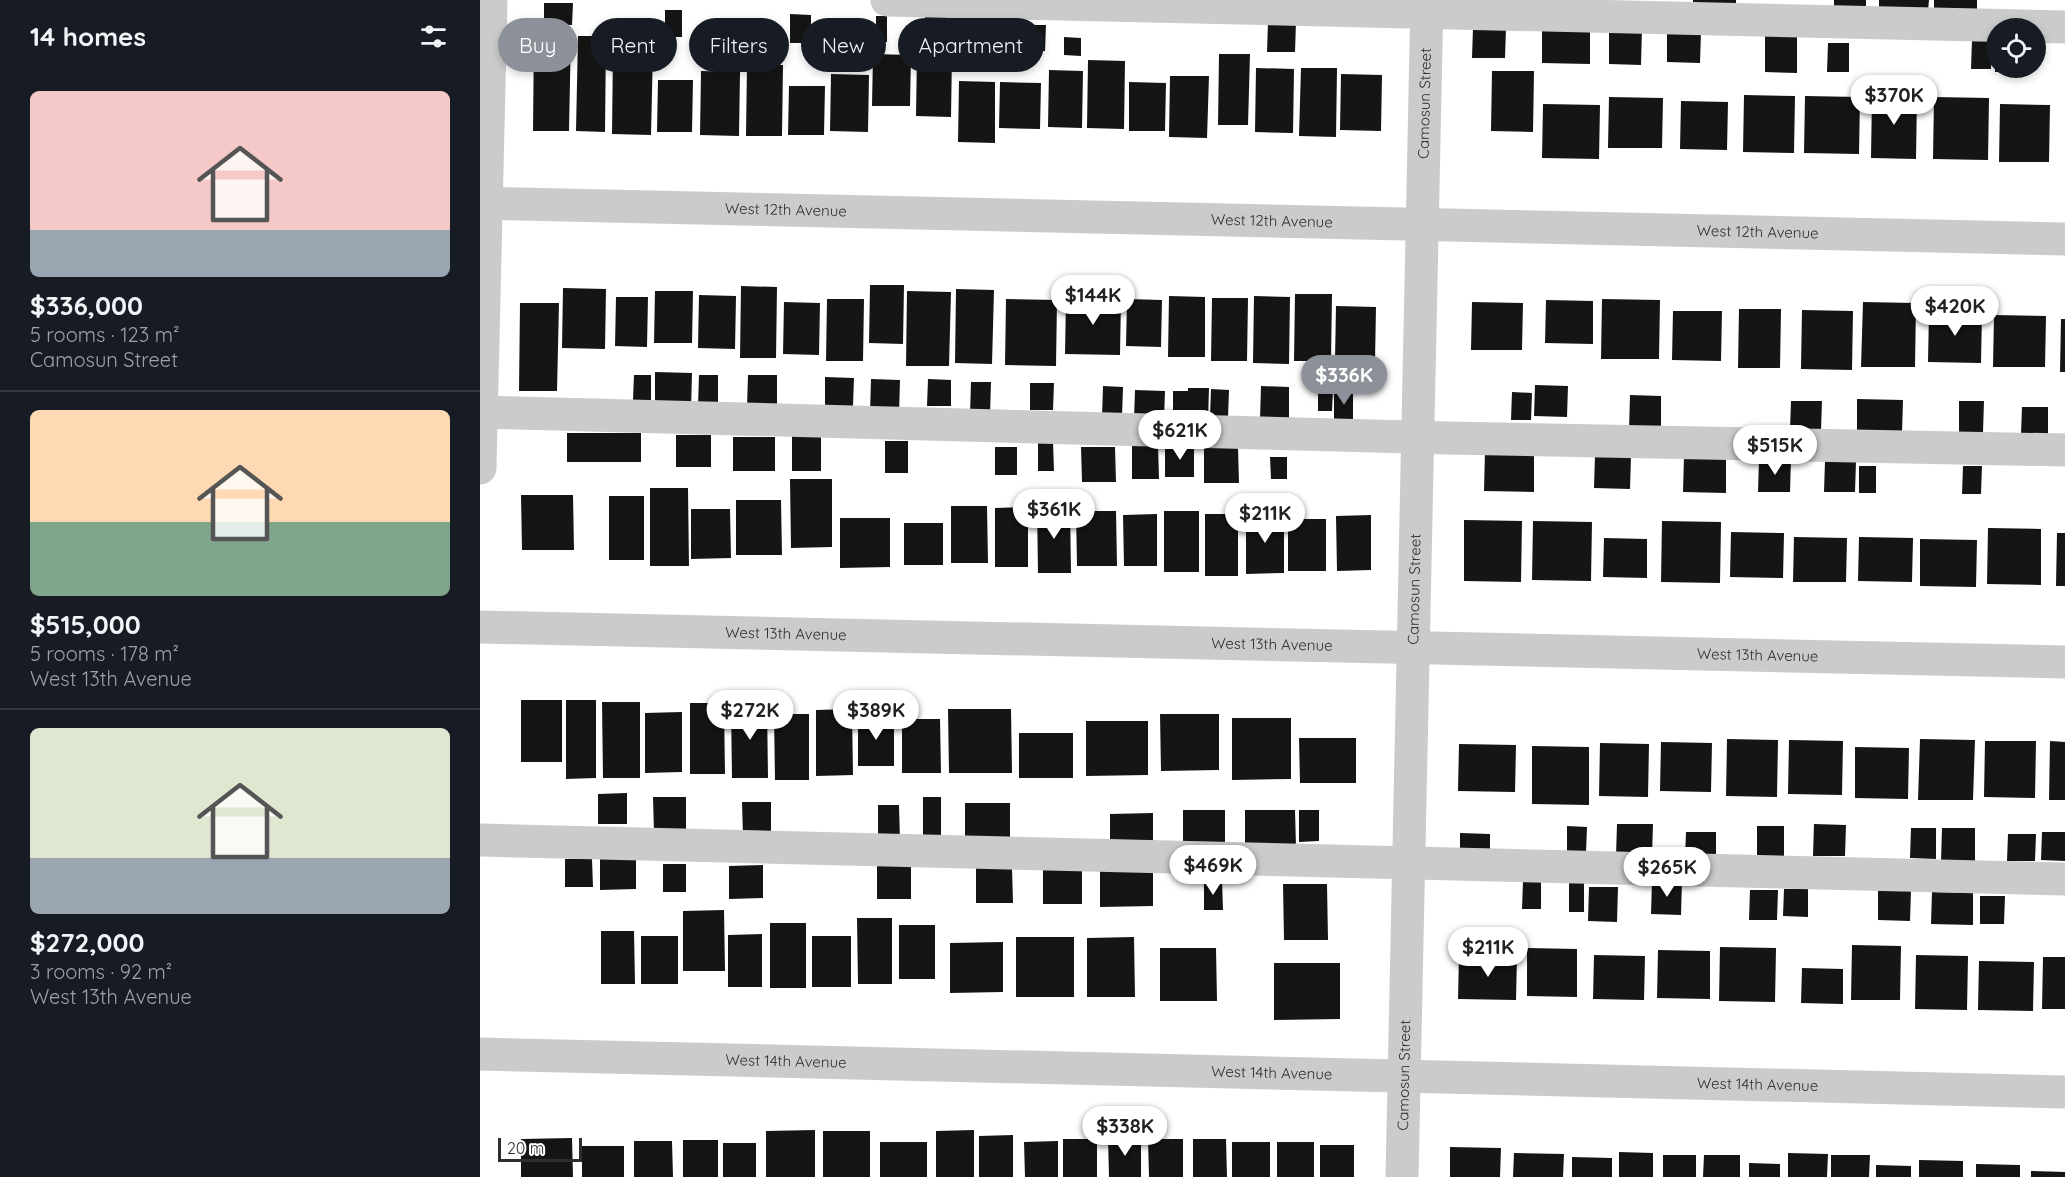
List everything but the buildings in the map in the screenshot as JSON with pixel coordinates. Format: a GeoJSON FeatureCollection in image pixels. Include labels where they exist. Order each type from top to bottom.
{"type":"FeatureCollection","features":[{"type":"Feature","properties":{"kind":"street"},"geometry":{"type":"LineString","coordinates":[[480,468],[483,203],[491,0]]}},
{"type":"Feature","properties":{"kind":"street"},"geometry":{"type":"LineString","coordinates":[[887,0],[1427,7],[2065,27]]}},
{"type":"Feature","properties":{"kind":"street","name":"Camosun Street"},"geometry":{"type":"LineString","coordinates":[[1402,1177],[1427,7]]}},
{"type":"Feature","properties":{"kind":"street","name":"West 12th Avenue"},"geometry":{"type":"LineString","coordinates":[[483,203],[2065,239]]}},
{"type":"Feature","properties":{"kind":"street"},"geometry":{"type":"LineString","coordinates":[[481,412],[1417,438],[2065,450]]}},
{"type":"Feature","properties":{"kind":"street","name":"West 13th Avenue"},"geometry":{"type":"LineString","coordinates":[[480,627],[2065,662]]}},
{"type":"Feature","properties":{"kind":"street"},"geometry":{"type":"LineString","coordinates":[[480,840],[2065,879]]}},
{"type":"Feature","properties":{"kind":"street","name":"West 14th Avenue"},"geometry":{"type":"LineString","coordinates":[[480,1054],[2065,1092]]}}]}
